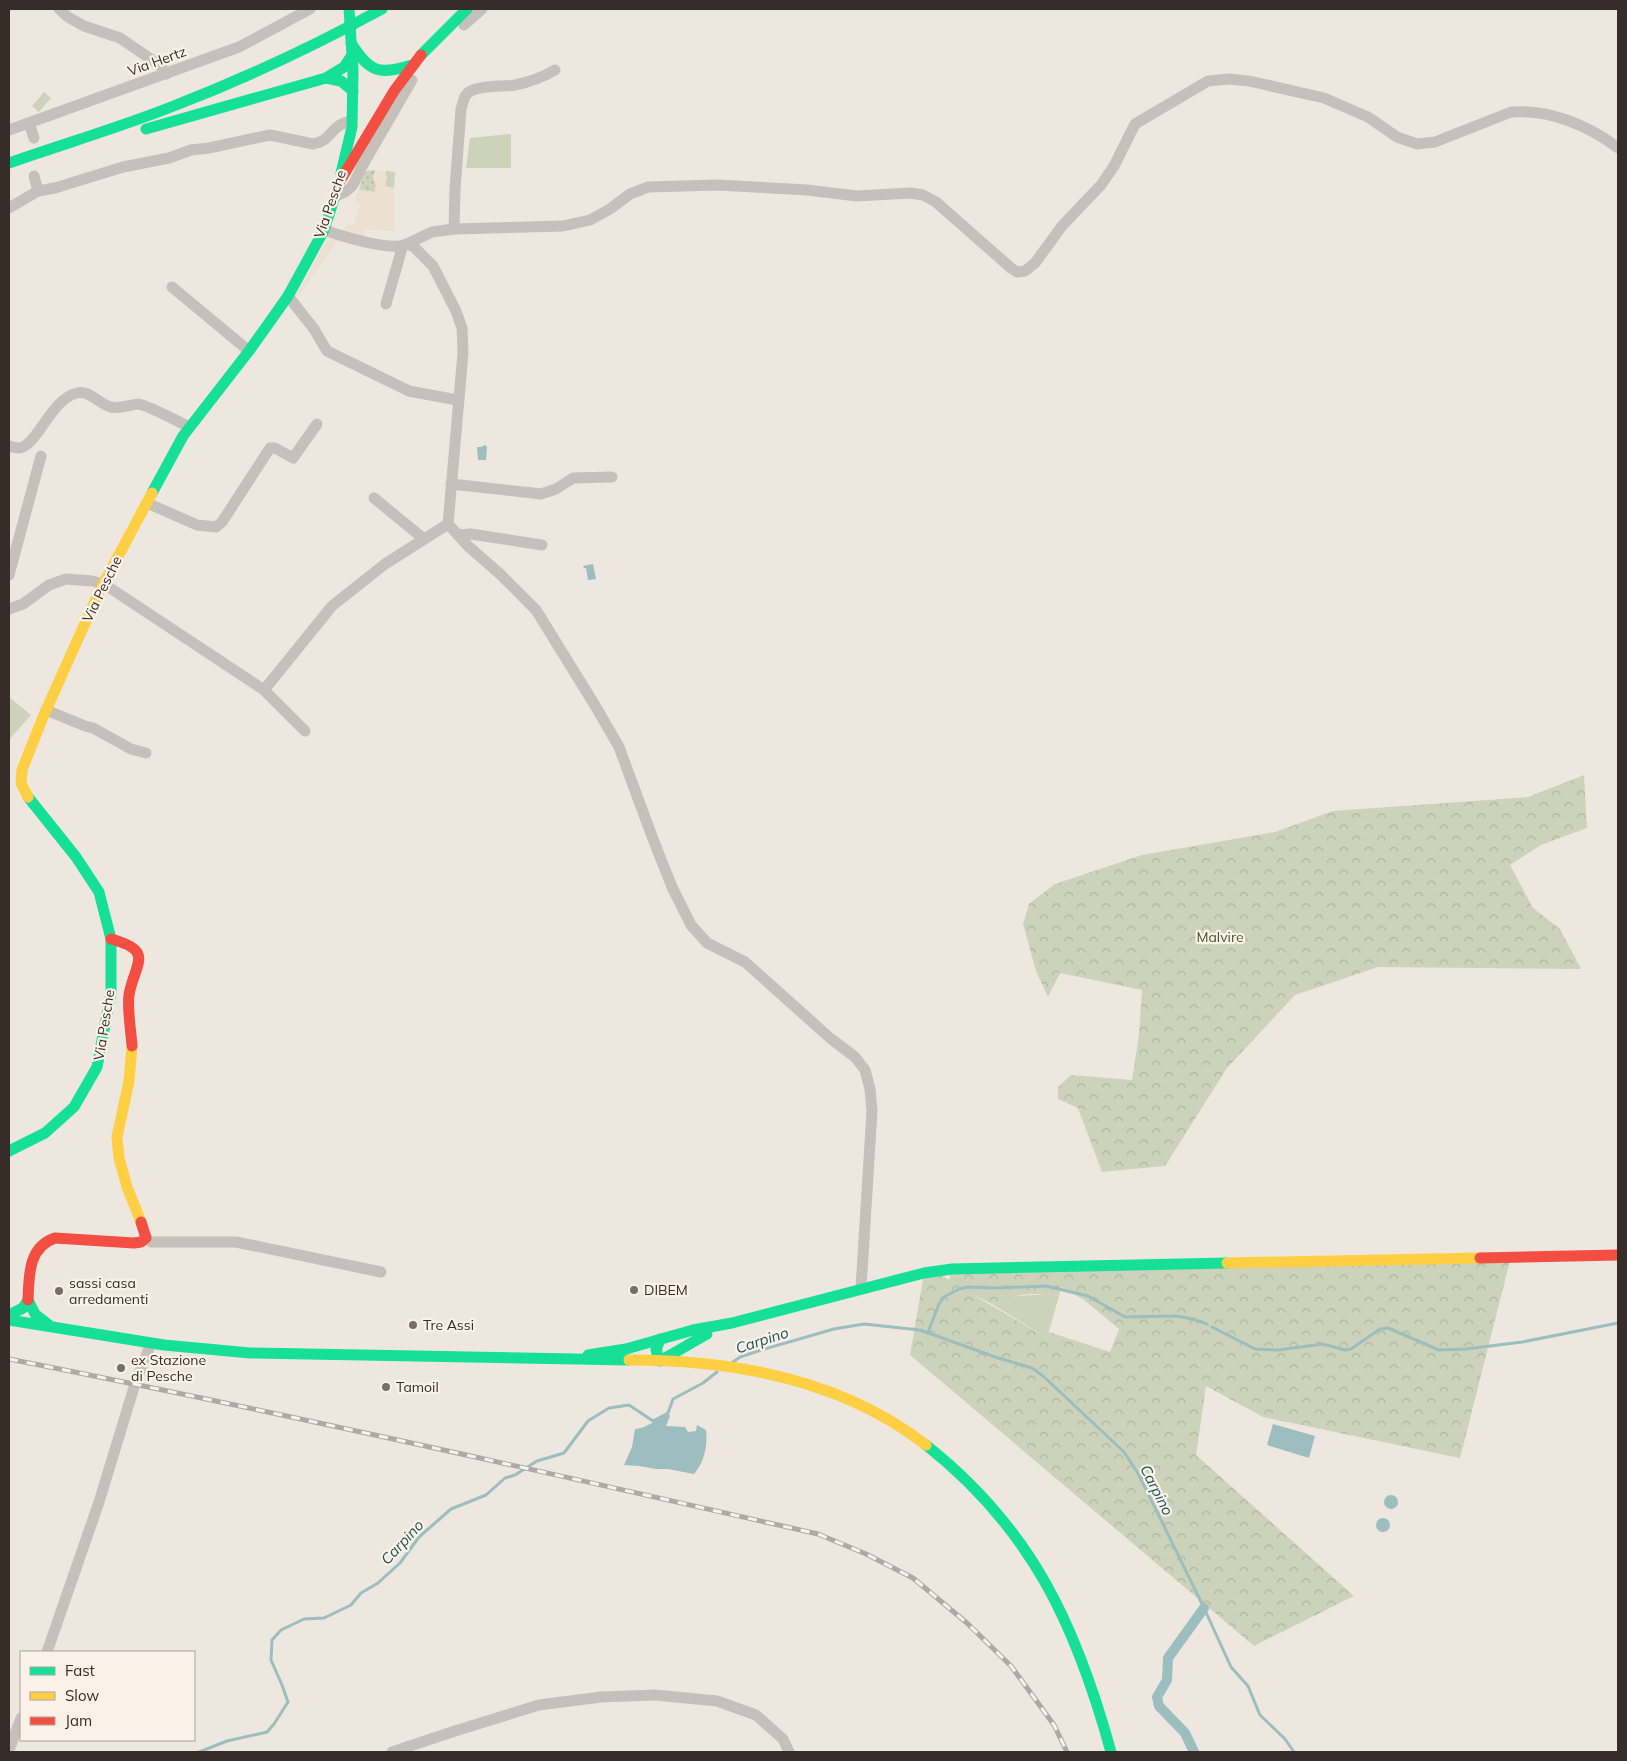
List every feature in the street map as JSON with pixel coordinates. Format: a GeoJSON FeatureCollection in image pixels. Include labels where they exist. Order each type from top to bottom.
{"type":"FeatureCollection","features":[{"type":"Feature","properties":{"kind":"main road","name":"Via Pesche"},"geometry":{"type":"LineString","coordinates":[[340,181],[352,120],[352,49],[348,9]]}},
{"type":"Feature","properties":{"kind":"main road"},"geometry":{"type":"LineString","coordinates":[[9,163],[139,119],[197,97],[295,54],[381,9]]}},
{"type":"Feature","properties":{"kind":"main road"},"geometry":{"type":"LineString","coordinates":[[340,181],[385,105],[412,65],[438,35],[467,9]]}},
{"type":"Feature","properties":{"kind":"main road"},"geometry":{"type":"LineString","coordinates":[[42,152],[92,145],[326,78],[344,66],[352,49],[364,64],[382,72],[393,71],[412,65]]}},
{"type":"Feature","properties":{"kind":"main road"},"geometry":{"type":"LineString","coordinates":[[326,78],[340,79],[353,91]]}},
{"type":"Feature","properties":{"kind":"main road","name":"Via Pesche"},"geometry":{"type":"LineString","coordinates":[[9,1151],[45,1133],[74,1107],[97,1067],[110,993],[110,939],[106,915],[99,892],[76,857],[27,796],[22,783],[22,770],[46,710],[104,584],[183,436],[249,351],[288,296],[324,230],[335,196]]}},
{"type":"Feature","properties":{"kind":"main road"},"geometry":{"type":"LineString","coordinates":[[9,1316],[23,1308],[28,1300],[31,1267],[35,1254],[42,1243],[55,1238],[134,1243],[141,1242],[146,1238],[145,1231],[127,1187],[121,1165],[117,1137],[129,1080],[132,1055],[129,995],[140,962],[135,949],[126,943],[110,939]]}},
{"type":"Feature","properties":{"kind":"main road"},"geometry":{"type":"LineString","coordinates":[[545,1359],[601,1354],[732,1323],[924,1273],[967,1268],[1618,1254]]}},
{"type":"Feature","properties":{"kind":"main road"},"geometry":{"type":"LineString","coordinates":[[28,1300],[35,1314],[51,1326]]}},
{"type":"Feature","properties":{"kind":"main road"},"geometry":{"type":"LineString","coordinates":[[9,1320],[151,1343],[218,1351],[349,1356],[700,1363],[779,1377],[853,1401],[930,1448],[988,1501],[1013,1532],[1039,1570],[1062,1611],[1100,1710],[1111,1752]]}},
{"type":"Feature","properties":{"kind":"main road"},"geometry":{"type":"LineString","coordinates":[[660,1361],[696,1339],[732,1323]]}},
{"type":"Feature","properties":{"kind":"main road"},"geometry":{"type":"LineString","coordinates":[[660,1339],[656,1346],[655,1354],[660,1361]]}},
{"type":"Feature","properties":{"kind":"main road"},"geometry":{"type":"LineString","coordinates":[[696,1339],[691,1348],[691,1356],[700,1363]]}},
{"type":"Feature","properties":{"kind":"street"},"geometry":{"type":"LineString","coordinates":[[59,9],[68,17],[84,26],[120,38],[161,66],[166,74]]}},
{"type":"Feature","properties":{"kind":"street","name":"Via Hertz"},"geometry":{"type":"LineString","coordinates":[[9,130],[240,47],[310,9]]}},
{"type":"Feature","properties":{"kind":"street"},"geometry":{"type":"LineString","coordinates":[[335,196],[349,191],[355,184],[361,168],[414,78],[441,47],[482,9]]}},
{"type":"Feature","properties":{"kind":"street"},"geometry":{"type":"LineString","coordinates":[[454,229],[454,189],[460,118],[464,98],[468,92],[477,89],[516,85],[541,78],[555,70]]}},
{"type":"Feature","properties":{"kind":"street"},"geometry":{"type":"LineString","coordinates":[[386,304],[405,245],[432,232],[454,229],[563,226],[590,220],[610,209],[630,194],[648,187],[717,185],[807,190],[857,196],[910,193],[923,195],[936,202],[1011,268],[1018,272],[1025,271],[1035,263],[1062,226],[1101,185],[1114,166],[1135,124],[1208,81],[1218,79],[1249,81],[1324,98],[1368,117],[1397,137],[1417,144],[1435,142],[1511,112],[1524,111],[1553,116],[1592,130],[1618,148]]}},
{"type":"Feature","properties":{"kind":"street"},"geometry":{"type":"LineString","coordinates":[[9,208],[38,191],[55,188],[123,167],[169,158],[191,150],[270,135],[314,144],[319,143],[339,126],[352,120]]}},
{"type":"Feature","properties":{"kind":"street"},"geometry":{"type":"LineString","coordinates":[[29,123],[34,138]]}},
{"type":"Feature","properties":{"kind":"street"},"geometry":{"type":"LineString","coordinates":[[34,176],[38,191]]}},
{"type":"Feature","properties":{"kind":"street","name":"Via Pesche"},"geometry":{"type":"LineString","coordinates":[[335,196],[340,181]]}},
{"type":"Feature","properties":{"kind":"street"},"geometry":{"type":"LineString","coordinates":[[324,230],[357,240],[414,247],[433,266],[456,311],[462,328],[463,353],[448,524],[536,610],[605,723],[619,747],[672,887],[690,925],[707,943],[745,962],[830,1038],[855,1056],[864,1070],[870,1090],[872,1128],[861,1288]]}},
{"type":"Feature","properties":{"kind":"street"},"geometry":{"type":"LineString","coordinates":[[172,287],[249,351]]}},
{"type":"Feature","properties":{"kind":"street"},"geometry":{"type":"LineString","coordinates":[[288,296],[314,329],[327,351],[410,391],[458,400]]}},
{"type":"Feature","properties":{"kind":"street"},"geometry":{"type":"LineString","coordinates":[[9,446],[19,448],[28,444],[52,411],[78,392],[89,394],[110,407],[139,404],[190,427]]}},
{"type":"Feature","properties":{"kind":"street"},"geometry":{"type":"LineString","coordinates":[[147,503],[197,525],[216,527],[222,522],[270,448],[275,448],[293,458],[317,424]]}},
{"type":"Feature","properties":{"kind":"street"},"geometry":{"type":"LineString","coordinates":[[9,575],[41,456]]}},
{"type":"Feature","properties":{"kind":"street"},"geometry":{"type":"LineString","coordinates":[[451,484],[541,494],[556,489],[573,478],[612,477]]}},
{"type":"Feature","properties":{"kind":"street"},"geometry":{"type":"LineString","coordinates":[[374,498],[424,539]]}},
{"type":"Feature","properties":{"kind":"street"},"geometry":{"type":"LineString","coordinates":[[264,690],[332,606],[384,564],[448,524]]}},
{"type":"Feature","properties":{"kind":"street"},"geometry":{"type":"LineString","coordinates":[[458,535],[471,534],[542,545]]}},
{"type":"Feature","properties":{"kind":"street"},"geometry":{"type":"LineString","coordinates":[[9,610],[23,604],[49,585],[66,579],[104,584],[264,690],[305,731]]}},
{"type":"Feature","properties":{"kind":"street"},"geometry":{"type":"LineString","coordinates":[[46,710],[97,730],[131,749],[146,753]]}},
{"type":"Feature","properties":{"kind":"street"},"geometry":{"type":"LineString","coordinates":[[146,1238],[150,1242],[236,1242],[381,1272]]}},
{"type":"Feature","properties":{"kind":"street"},"geometry":{"type":"LineString","coordinates":[[47,1651],[99,1502],[135,1384],[151,1343]]}},
{"type":"Feature","properties":{"kind":"street"},"geometry":{"type":"LineString","coordinates":[[392,1752],[455,1730],[539,1705],[600,1697],[655,1696],[717,1701],[756,1715],[783,1739],[789,1752]]}},
{"type":"Feature","properties":{"kind":"street"},"geometry":{"type":"LineString","coordinates":[[9,1750],[20,1721]]}},
{"type":"Feature","properties":{"kind":"green space"},"geometry":{"type":"Polygon","coordinates":[[[44,92],[51,98],[39,112],[32,106],[44,92]]]}},
{"type":"Feature","properties":{"kind":"green space"},"geometry":{"type":"Polygon","coordinates":[[[511,134],[511,168],[466,168],[470,138],[511,134]]]}},
{"type":"Feature","properties":{"kind":"green space"},"geometry":{"type":"Polygon","coordinates":[[[376,170],[373,177],[376,185],[375,192],[359,190],[365,171],[376,170]]]}},
{"type":"Feature","properties":{"kind":"green space"},"geometry":{"type":"Polygon","coordinates":[[[386,171],[395,172],[394,188],[385,187],[386,171]]]}},
{"type":"Feature","properties":{"kind":"green space"},"geometry":{"type":"Polygon","coordinates":[[[9,697],[31,715],[9,740],[9,697]]]}},
{"type":"Feature","properties":{"kind":"green space","name":"Malvire"},"geometry":{"type":"Polygon","coordinates":[[[1584,775],[1587,828],[1541,845],[1510,865],[1533,908],[1560,929],[1581,969],[1378,967],[1295,995],[1227,1068],[1165,1166],[1102,1172],[1078,1108],[1058,1099],[1058,1087],[1071,1075],[1132,1080],[1139,1035],[1142,990],[1060,973],[1048,997],[1036,971],[1023,924],[1029,904],[1055,884],[1142,855],[1275,832],[1333,811],[1528,797],[1584,775]]]}},
{"type":"Feature","properties":{"kind":"green space"},"geometry":{"type":"Polygon","coordinates":[[[1511,1257],[1460,1458],[1263,1417],[1206,1386],[1196,1455],[1354,1596],[1254,1646],[910,1355],[924,1274],[934,1271],[949,1280],[952,1269],[1511,1257]],[[1061,1287],[1059,1296],[1042,1294],[1024,1295],[1007,1298],[992,1304],[972,1294],[1047,1338],[1049,1332],[1110,1352],[1119,1329],[1084,1300],[1061,1287]]]}},
{"type":"Feature","properties":{"kind":"green space"},"geometry":{"type":"Polygon","coordinates":[[[1048,1294],[1059,1296],[1047,1338],[992,1304],[1004,1297],[1048,1294]]]}},
{"type":"Feature","properties":{"kind":"shaded area"},"geometry":{"type":"Polygon","coordinates":[[[376,170],[386,171],[385,186],[394,188],[394,231],[363,229],[365,237],[345,231],[346,224],[353,225],[361,204],[354,202],[359,190],[375,192],[376,186],[373,179],[376,170]]]}},
{"type":"Feature","properties":{"kind":"shaded area"},"geometry":{"type":"Polygon","coordinates":[[[334,239],[338,240],[299,295],[297,294],[326,243],[334,239]]]}},
{"type":"Feature","properties":{"kind":"water"},"geometry":{"type":"Polygon","coordinates":[[[485,445],[487,447],[486,460],[478,460],[477,447],[485,445]]]}},
{"type":"Feature","properties":{"kind":"water"},"geometry":{"type":"Polygon","coordinates":[[[593,564],[596,579],[588,580],[586,568],[583,566],[593,564]]]}},
{"type":"Feature","properties":{"kind":"water"},"geometry":{"type":"Polygon","coordinates":[[[668,1413],[670,1416],[666,1426],[685,1427],[688,1432],[696,1431],[697,1425],[706,1430],[704,1454],[694,1474],[668,1469],[624,1465],[632,1447],[635,1429],[648,1425],[668,1413]]]}},
{"type":"Feature","properties":{"kind":"water"},"geometry":{"type":"Polygon","coordinates":[[[1273,1424],[1315,1436],[1309,1458],[1267,1445],[1273,1424]]]}},
{"type":"Feature","properties":{"kind":"water"},"geometry":{"type":"Polygon","coordinates":[[[1388,1495],[1394,1495],[1398,1502],[1394,1509],[1388,1509],[1384,1505],[1384,1499],[1388,1495]]]}},
{"type":"Feature","properties":{"kind":"water"},"geometry":{"type":"Polygon","coordinates":[[[1380,1518],[1386,1518],[1390,1525],[1386,1532],[1380,1532],[1376,1528],[1376,1522],[1380,1518]]]}},
{"type":"Feature","properties":{"kind":"waterway"},"geometry":{"type":"LineString","coordinates":[[928,1332],[939,1304],[944,1297],[959,1289],[968,1287],[1046,1286],[1088,1296],[1125,1317],[1176,1316],[1207,1324]]}},
{"type":"Feature","properties":{"kind":"waterway"},"geometry":{"type":"LineString","coordinates":[[1212,1327],[1255,1349],[1278,1350],[1323,1344],[1345,1350],[1351,1349],[1380,1329],[1388,1328],[1439,1350],[1466,1349],[1522,1342],[1618,1323]]}},
{"type":"Feature","properties":{"kind":"waterway","name":"Carpino"},"geometry":{"type":"LineString","coordinates":[[733,1362],[740,1357],[761,1350],[834,1329],[864,1324],[920,1330],[1032,1368],[1043,1376],[1124,1452],[1139,1475],[1231,1667],[1248,1686],[1260,1715],[1285,1739],[1294,1752]]}},
{"type":"Feature","properties":{"kind":"waterway","name":"Carpino"},"geometry":{"type":"LineString","coordinates":[[199,1752],[227,1741],[267,1732],[274,1724],[288,1702],[271,1660],[272,1640],[281,1630],[304,1619],[324,1618],[351,1605],[361,1593],[378,1583],[400,1563],[419,1537],[451,1509],[486,1495],[505,1478],[515,1475],[537,1461],[564,1453],[588,1421],[609,1408],[629,1405],[653,1421],[668,1413],[673,1399],[703,1383],[717,1372]]}},
{"type":"Feature","properties":{"kind":"waterway"},"geometry":{"type":"LineString","coordinates":[[1194,1752],[1185,1733],[1159,1706],[1157,1697],[1167,1680],[1168,1658],[1204,1608]]}},
{"type":"Feature","properties":{"kind":"railway"},"geometry":{"type":"LineString","coordinates":[[9,1359],[313,1422],[818,1534],[866,1554],[913,1578],[967,1623],[1011,1666],[1054,1725],[1067,1752]]}},
{"type":"Feature","properties":{"kind":"traffic: fast"},"geometry":{"type":"LineString","coordinates":[[341,173],[352,127],[353,70],[349,9]]}},
{"type":"Feature","properties":{"kind":"traffic: fast"},"geometry":{"type":"LineString","coordinates":[[9,163],[131,122],[225,85],[331,36],[382,9]]}},
{"type":"Feature","properties":{"kind":"traffic: fast"},"geometry":{"type":"LineString","coordinates":[[421,55],[467,9]]}},
{"type":"Feature","properties":{"kind":"traffic: fast"},"geometry":{"type":"LineString","coordinates":[[351,43],[364,60],[376,69],[391,70],[412,65]]}},
{"type":"Feature","properties":{"kind":"traffic: fast"},"geometry":{"type":"LineString","coordinates":[[146,129],[326,78],[344,67],[352,55]]}},
{"type":"Feature","properties":{"kind":"traffic: fast"},"geometry":{"type":"LineString","coordinates":[[326,78],[341,81],[353,91]]}},
{"type":"Feature","properties":{"kind":"traffic: fast"},"geometry":{"type":"LineString","coordinates":[[152,493],[183,436],[249,351],[288,296],[324,230],[335,196]]}},
{"type":"Feature","properties":{"kind":"traffic: fast"},"geometry":{"type":"LineString","coordinates":[[9,1151],[45,1133],[74,1107],[97,1067],[111,993],[111,939],[99,892],[76,857],[28,797]]}},
{"type":"Feature","properties":{"kind":"traffic: fast"},"geometry":{"type":"LineString","coordinates":[[588,1355],[626,1349],[693,1330],[732,1323],[924,1273],[952,1269],[1227,1263]]}},
{"type":"Feature","properties":{"kind":"traffic: fast"},"geometry":{"type":"LineString","coordinates":[[9,1315],[23,1308],[28,1300],[35,1314],[49,1325]]}},
{"type":"Feature","properties":{"kind":"traffic: fast"},"geometry":{"type":"LineString","coordinates":[[9,1320],[164,1345],[250,1353],[629,1360]]}},
{"type":"Feature","properties":{"kind":"traffic: fast"},"geometry":{"type":"LineString","coordinates":[[660,1339],[656,1350],[660,1361],[707,1334]]}},
{"type":"Feature","properties":{"kind":"traffic: fast"},"geometry":{"type":"LineString","coordinates":[[926,1445],[963,1477],[995,1511],[1022,1546],[1045,1582],[1065,1621],[1082,1662],[1111,1752]]}},
{"type":"Feature","properties":{"kind":"traffic: slow"},"geometry":{"type":"LineString","coordinates":[[28,797],[21,783],[22,770],[43,717],[99,592],[152,493]]}},
{"type":"Feature","properties":{"kind":"traffic: slow"},"geometry":{"type":"LineString","coordinates":[[132,1046],[129,1081],[117,1137],[119,1158],[127,1187],[141,1222]]}},
{"type":"Feature","properties":{"kind":"traffic: slow"},"geometry":{"type":"LineString","coordinates":[[1227,1263],[1480,1258]]}},
{"type":"Feature","properties":{"kind":"traffic: slow"},"geometry":{"type":"LineString","coordinates":[[629,1360],[708,1364],[785,1378],[859,1404],[894,1423],[926,1445]]}},
{"type":"Feature","properties":{"kind":"traffic: jam"},"geometry":{"type":"LineString","coordinates":[[340,181],[394,91],[421,55]]}},
{"type":"Feature","properties":{"kind":"traffic: jam"},"geometry":{"type":"LineString","coordinates":[[111,939],[134,948],[138,954],[139,960],[129,995],[132,1046]]}},
{"type":"Feature","properties":{"kind":"traffic: jam"},"geometry":{"type":"LineString","coordinates":[[28,1300],[32,1263],[35,1255],[46,1242],[55,1238],[141,1242],[146,1238],[141,1222]]}},
{"type":"Feature","properties":{"kind":"traffic: jam"},"geometry":{"type":"LineString","coordinates":[[1480,1258],[1618,1255]]}},
{"type":"Feature","properties":{"kind":"place","name":"DIBEM"},"geometry":{"type":"Point","coordinates":[634,1290]}},
{"type":"Feature","properties":{"kind":"place","name":"sassi casa arredamenti"},"geometry":{"type":"Point","coordinates":[59,1291]}},
{"type":"Feature","properties":{"kind":"place","name":"Tre Assi"},"geometry":{"type":"Point","coordinates":[413,1325]}},
{"type":"Feature","properties":{"kind":"place","name":"ex Stazione di Pesche"},"geometry":{"type":"Point","coordinates":[121,1368]}},
{"type":"Feature","properties":{"kind":"place","name":"Tamoil"},"geometry":{"type":"Point","coordinates":[386,1387]}}]}
